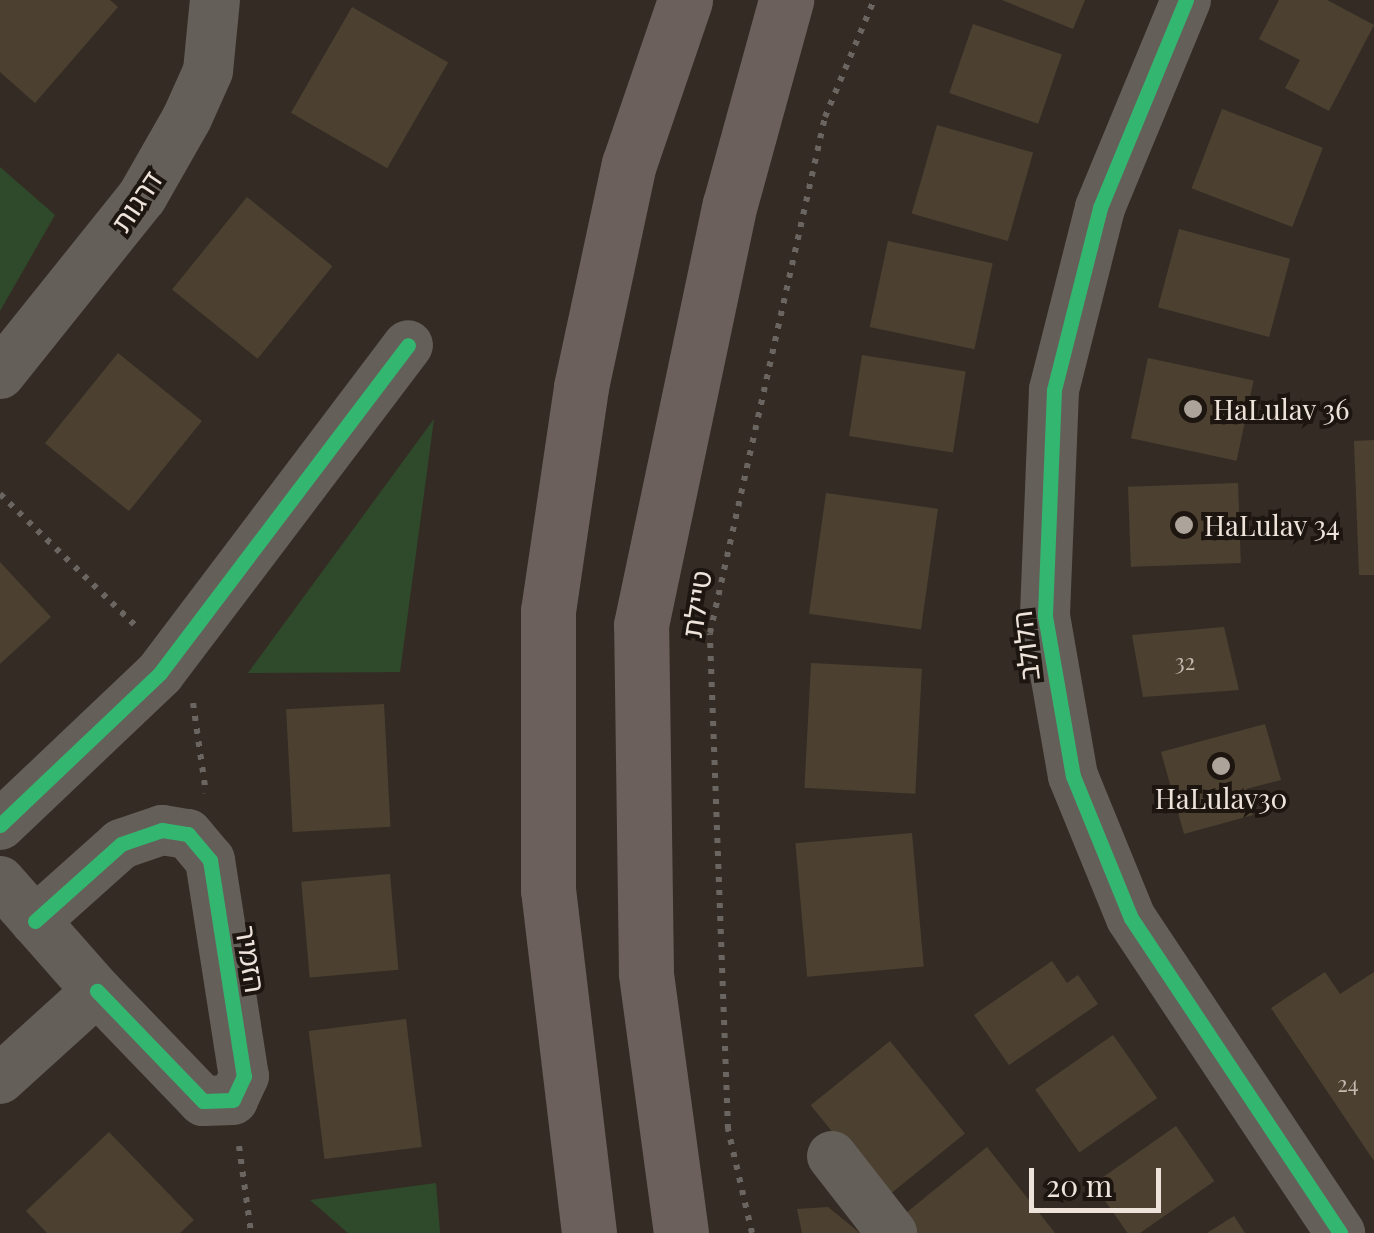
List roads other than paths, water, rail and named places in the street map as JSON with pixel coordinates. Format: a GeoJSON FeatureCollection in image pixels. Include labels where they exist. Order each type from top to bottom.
{"type":"FeatureCollection","features":[{"type":"Feature","properties":{"kind":"main road"},"geometry":{"type":"LineString","coordinates":[[589,1233],[548,890],[548,610],[580,387],[629,164],[684,0]]}},
{"type":"Feature","properties":{"kind":"main road"},"geometry":{"type":"LineString","coordinates":[[681,1233],[646,973],[641,626],[730,204],[786,0]]}},
{"type":"Feature","properties":{"kind":"street","name":"דרגות"},"geometry":{"type":"LineString","coordinates":[[0,374],[142,197],[208,72],[216,0]]}},
{"type":"Feature","properties":{"kind":"street","name":"הלולב"},"geometry":{"type":"LineString","coordinates":[[1186,0],[1100,208],[1054,390],[1045,616],[1072,776],[1132,918],[1340,1233]]}},
{"type":"Feature","properties":{"kind":"street"},"geometry":{"type":"LineString","coordinates":[[0,825],[160,673],[408,344]]}},
{"type":"Feature","properties":{"kind":"street","name":"הזמיר"},"geometry":{"type":"LineString","coordinates":[[35,922],[121,844],[162,830],[188,834],[210,860],[244,1076],[232,1100],[203,1102],[96,991]]}},
{"type":"Feature","properties":{"kind":"street"},"geometry":{"type":"LineString","coordinates":[[0,881],[96,991],[0,1079]]}},
{"type":"Feature","properties":{"kind":"street"},"geometry":{"type":"LineString","coordinates":[[832,1156],[892,1233]]}},
{"type":"Feature","properties":{"kind":"place","name":"HaLulav 36"},"geometry":{"type":"Point","coordinates":[1193,409]}},
{"type":"Feature","properties":{"kind":"place","name":"HaLulav 34"},"geometry":{"type":"Point","coordinates":[1184,525]}},
{"type":"Feature","properties":{"kind":"place","name":"HaLulav30"},"geometry":{"type":"Point","coordinates":[1221,766]}}]}
